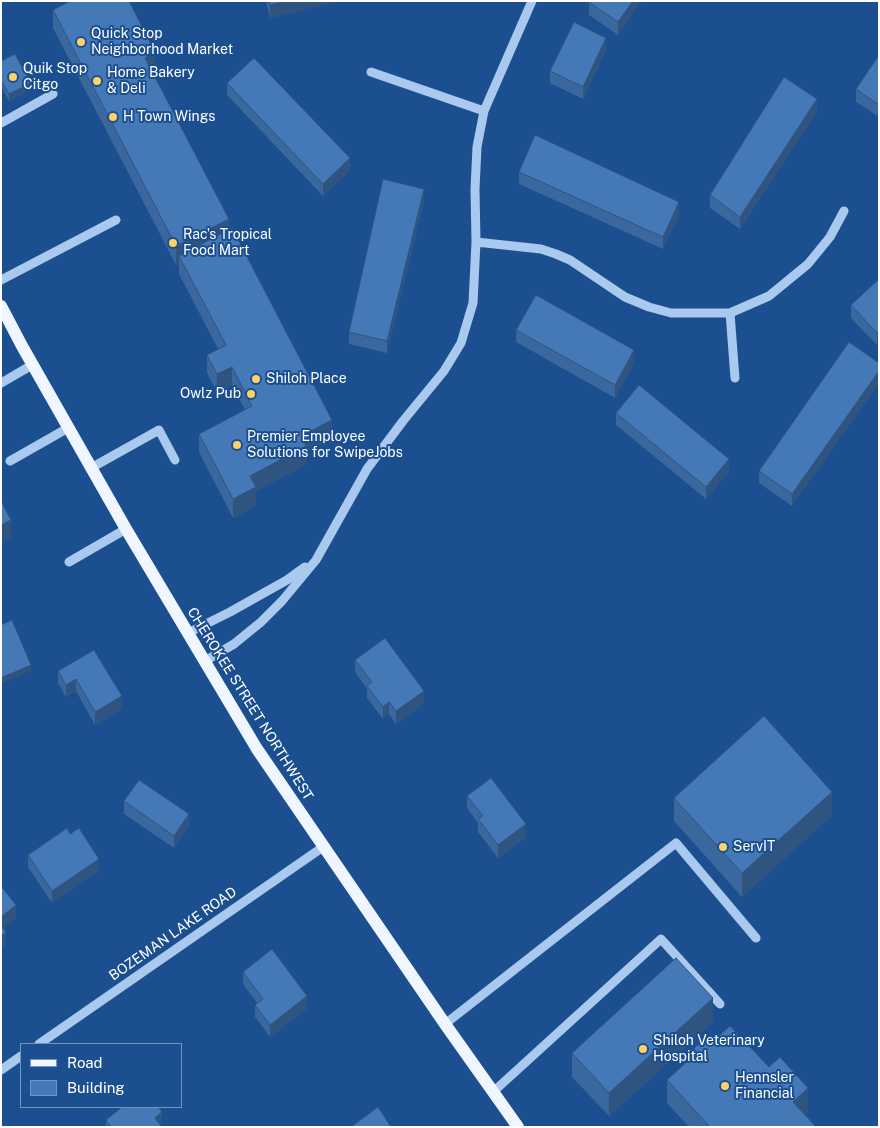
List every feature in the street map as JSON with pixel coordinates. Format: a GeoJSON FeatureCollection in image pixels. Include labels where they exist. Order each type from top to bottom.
{"type":"FeatureCollection","features":[{"type":"Feature","properties":{"kind":"main road","name":"CHEROKEE STREET NORTHWEST"},"geometry":{"type":"LineString","coordinates":[[1,306],[32,365],[126,529],[257,749],[445,1024],[518,1127]]}},
{"type":"Feature","properties":{"kind":"street"},"geometry":{"type":"LineString","coordinates":[[205,661],[234,644],[261,622],[282,601],[316,560],[367,470],[444,371],[461,343],[473,303],[476,242],[476,164],[477,147],[484,111],[532,1]]}},
{"type":"Feature","properties":{"kind":"street"},"geometry":{"type":"LineString","coordinates":[[371,72],[484,111]]}},
{"type":"Feature","properties":{"kind":"street"},"geometry":{"type":"LineString","coordinates":[[1,123],[53,94]]}},
{"type":"Feature","properties":{"kind":"street"},"geometry":{"type":"LineString","coordinates":[[476,242],[541,249],[556,254],[570,260],[625,297],[649,307],[671,313],[730,312],[769,296],[808,264],[830,237],[844,211]]}},
{"type":"Feature","properties":{"kind":"street"},"geometry":{"type":"LineString","coordinates":[[1,280],[116,220]]}},
{"type":"Feature","properties":{"kind":"street"},"geometry":{"type":"LineString","coordinates":[[730,312],[735,378]]}},
{"type":"Feature","properties":{"kind":"street"},"geometry":{"type":"LineString","coordinates":[[1,383],[32,365]]}},
{"type":"Feature","properties":{"kind":"street"},"geometry":{"type":"LineString","coordinates":[[10,461],[68,428]]}},
{"type":"Feature","properties":{"kind":"street"},"geometry":{"type":"LineString","coordinates":[[91,468],[159,430],[175,460]]}},
{"type":"Feature","properties":{"kind":"street"},"geometry":{"type":"LineString","coordinates":[[69,562],[126,529]]}},
{"type":"Feature","properties":{"kind":"street"},"geometry":{"type":"LineString","coordinates":[[188,633],[263,593],[316,560]]}},
{"type":"Feature","properties":{"kind":"street"},"geometry":{"type":"LineString","coordinates":[[445,1024],[676,843],[756,938]]}},
{"type":"Feature","properties":{"kind":"street","name":"BOZEMAN LAKE ROAD"},"geometry":{"type":"LineString","coordinates":[[40,1043],[323,847]]}},
{"type":"Feature","properties":{"kind":"street"},"geometry":{"type":"LineString","coordinates":[[493,1092],[661,939],[720,1004]]}},
{"type":"Feature","properties":{"kind":"street"},"geometry":{"type":"LineString","coordinates":[[1,1070],[20,1057]]}},
{"type":"Feature","properties":{"kind":"building"},"geometry":{"type":"Polygon","coordinates":[[[70,1],[129,1],[155,52],[145,58],[229,219],[176,246],[53,10],[70,1]]]}},
{"type":"Feature","properties":{"kind":"building"},"geometry":{"type":"Polygon","coordinates":[[[269,1],[286,1],[270,5],[269,1]]]}},
{"type":"Feature","properties":{"kind":"building"},"geometry":{"type":"Polygon","coordinates":[[[590,1],[633,1],[618,22],[590,1]]]}},
{"type":"Feature","properties":{"kind":"building"},"geometry":{"type":"Polygon","coordinates":[[[574,22],[606,38],[583,87],[550,71],[574,22]]]}},
{"type":"Feature","properties":{"kind":"building","name":"Quik Stop Citgo"},"geometry":{"type":"Polygon","coordinates":[[[15,54],[31,83],[9,94],[1,80],[1,61],[15,54]]]}},
{"type":"Feature","properties":{"kind":"building"},"geometry":{"type":"Polygon","coordinates":[[[254,58],[350,158],[323,184],[227,83],[254,58]]]}},
{"type":"Feature","properties":{"kind":"building"},"geometry":{"type":"Polygon","coordinates":[[[877,58],[879,59],[879,105],[856,89],[877,58]]]}},
{"type":"Feature","properties":{"kind":"building"},"geometry":{"type":"Polygon","coordinates":[[[784,77],[817,99],[740,217],[710,195],[784,77]]]}},
{"type":"Feature","properties":{"kind":"building"},"geometry":{"type":"Polygon","coordinates":[[[535,135],[679,202],[663,237],[519,172],[535,135]]]}},
{"type":"Feature","properties":{"kind":"building"},"geometry":{"type":"Polygon","coordinates":[[[383,179],[424,189],[387,341],[349,332],[383,179]]]}},
{"type":"Feature","properties":{"kind":"building","name":"Shiloh Place"},"geometry":{"type":"Polygon","coordinates":[[[232,228],[332,420],[301,436],[306,446],[250,476],[256,487],[233,499],[199,434],[252,406],[232,367],[217,374],[207,355],[226,345],[179,256],[232,228]]]}},
{"type":"Feature","properties":{"kind":"building"},"geometry":{"type":"Polygon","coordinates":[[[879,279],[879,331],[877,333],[851,305],[879,279]]]}},
{"type":"Feature","properties":{"kind":"building"},"geometry":{"type":"Polygon","coordinates":[[[536,295],[634,350],[615,385],[516,330],[536,295]]]}},
{"type":"Feature","properties":{"kind":"building"},"geometry":{"type":"Polygon","coordinates":[[[849,342],[879,363],[879,371],[792,494],[759,471],[849,342]]]}},
{"type":"Feature","properties":{"kind":"building"},"geometry":{"type":"Polygon","coordinates":[[[639,385],[729,459],[706,487],[616,413],[639,385]]]}},
{"type":"Feature","properties":{"kind":"building"},"geometry":{"type":"Polygon","coordinates":[[[1,501],[11,520],[1,525],[1,501]]]}},
{"type":"Feature","properties":{"kind":"building"},"geometry":{"type":"Polygon","coordinates":[[[12,620],[31,665],[1,678],[1,625],[12,620]]]}},
{"type":"Feature","properties":{"kind":"building"},"geometry":{"type":"Polygon","coordinates":[[[385,638],[424,691],[396,711],[389,702],[383,707],[367,686],[372,682],[355,660],[385,638]]]}},
{"type":"Feature","properties":{"kind":"building"},"geometry":{"type":"Polygon","coordinates":[[[94,650],[122,696],[95,712],[76,679],[66,685],[58,671],[94,650]]]}},
{"type":"Feature","properties":{"kind":"building"},"geometry":{"type":"Polygon","coordinates":[[[764,716],[832,792],[742,873],[674,798],[764,716]]]}},
{"type":"Feature","properties":{"kind":"building"},"geometry":{"type":"Polygon","coordinates":[[[491,778],[526,824],[498,845],[478,819],[483,816],[467,796],[491,778]]]}},
{"type":"Feature","properties":{"kind":"building"},"geometry":{"type":"Polygon","coordinates":[[[139,780],[189,814],[174,836],[124,801],[139,780]]]}},
{"type":"Feature","properties":{"kind":"building"},"geometry":{"type":"Polygon","coordinates":[[[67,828],[70,834],[79,828],[99,859],[52,891],[28,855],[67,828]]]}},
{"type":"Feature","properties":{"kind":"building"},"geometry":{"type":"Polygon","coordinates":[[[1,886],[16,905],[1,917],[1,886]]]}},
{"type":"Feature","properties":{"kind":"building"},"geometry":{"type":"Polygon","coordinates":[[[1,926],[6,932],[1,936],[1,926]]]}},
{"type":"Feature","properties":{"kind":"building"},"geometry":{"type":"Polygon","coordinates":[[[272,949],[307,996],[270,1025],[255,1005],[263,999],[243,972],[272,949]]]}},
{"type":"Feature","properties":{"kind":"building"},"geometry":{"type":"Polygon","coordinates":[[[676,958],[713,998],[609,1093],[572,1053],[676,958]]]}},
{"type":"Feature","properties":{"kind":"building","name":"Hennsler Financial"},"geometry":{"type":"Polygon","coordinates":[[[730,1026],[769,1067],[780,1057],[808,1088],[793,1102],[816,1127],[710,1127],[667,1080],[690,1059],[687,1055],[706,1037],[711,1043],[730,1026]]]}},
{"type":"Feature","properties":{"kind":"building"},"geometry":{"type":"Polygon","coordinates":[[[378,1107],[391,1127],[351,1127],[378,1107]]]}},
{"type":"Feature","properties":{"kind":"building"},"geometry":{"type":"Polygon","coordinates":[[[121,1108],[159,1108],[162,1112],[155,1118],[162,1127],[111,1127],[106,1120],[121,1108]]]}},
{"type":"Feature","properties":{"kind":"place","name":"Quick Stop Neighborhood Market"},"geometry":{"type":"Point","coordinates":[81,42]}},
{"type":"Feature","properties":{"kind":"place","name":"Quik Stop Citgo"},"geometry":{"type":"Point","coordinates":[13,77]}},
{"type":"Feature","properties":{"kind":"place","name":"Home Bakery & Deli"},"geometry":{"type":"Point","coordinates":[97,81]}},
{"type":"Feature","properties":{"kind":"place","name":"H Town Wings"},"geometry":{"type":"Point","coordinates":[113,117]}},
{"type":"Feature","properties":{"kind":"place","name":"Rac's Tropical Food Mart"},"geometry":{"type":"Point","coordinates":[173,243]}},
{"type":"Feature","properties":{"kind":"place","name":"Shiloh Place"},"geometry":{"type":"Point","coordinates":[256,379]}},
{"type":"Feature","properties":{"kind":"place","name":"Owlz Pub"},"geometry":{"type":"Point","coordinates":[251,394]}},
{"type":"Feature","properties":{"kind":"place","name":"Premier Employee Solutions for SwipeJobs"},"geometry":{"type":"Point","coordinates":[237,445]}},
{"type":"Feature","properties":{"kind":"place","name":"ServIT"},"geometry":{"type":"Point","coordinates":[723,847]}},
{"type":"Feature","properties":{"kind":"place","name":"Shiloh Veterinary Hospital"},"geometry":{"type":"Point","coordinates":[643,1049]}},
{"type":"Feature","properties":{"kind":"place","name":"Hennsler Financial"},"geometry":{"type":"Point","coordinates":[725,1086]}}]}
